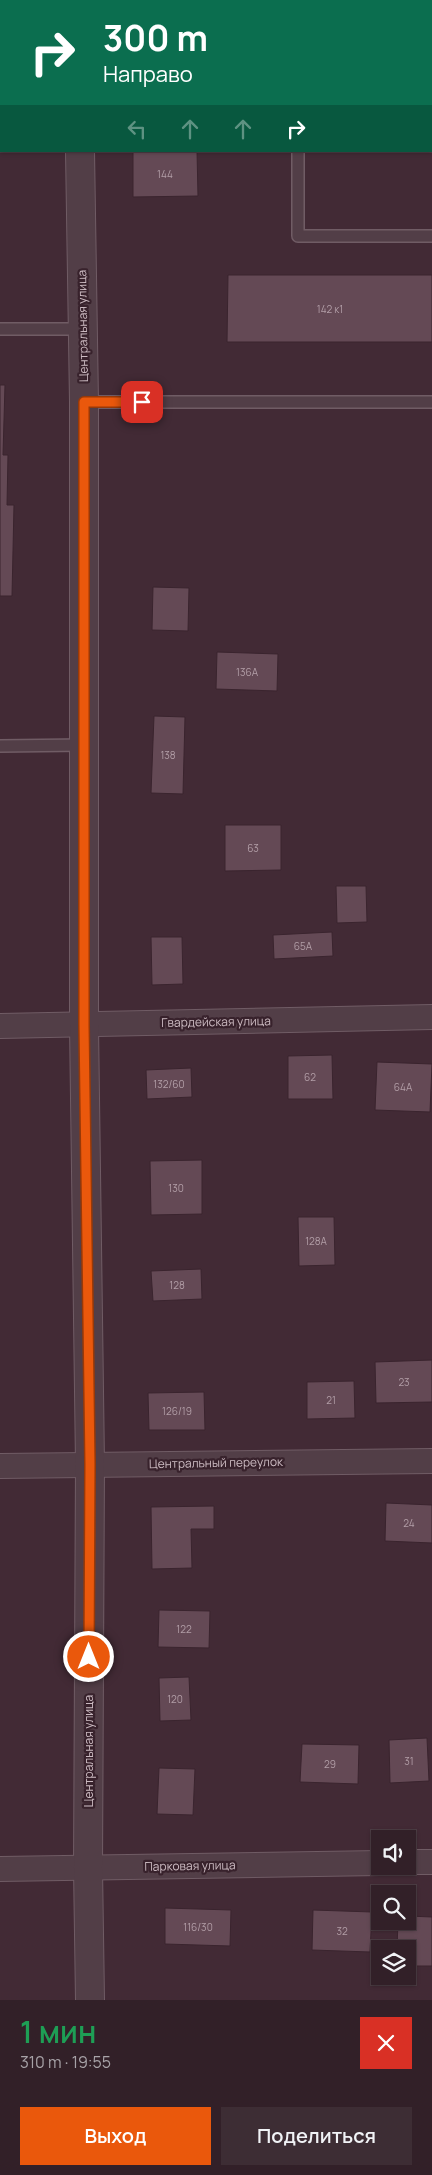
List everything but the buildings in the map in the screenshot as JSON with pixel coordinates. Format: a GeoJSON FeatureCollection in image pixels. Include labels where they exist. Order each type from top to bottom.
{"type":"FeatureCollection","features":[{"type":"Feature","properties":{"kind":"street","name":"Центральная улица"},"geometry":{"type":"LineString","coordinates":[[80,152],[84,402],[84,1025],[90,1464],[88,1868],[90,2000]]}},
{"type":"Feature","properties":{"kind":"street","name":"Гвардейская улица"},"geometry":{"type":"LineString","coordinates":[[0,1026],[432,1017]]}},
{"type":"Feature","properties":{"kind":"street","name":"Центральный переулок"},"geometry":{"type":"LineString","coordinates":[[0,1466],[432,1460]]}},
{"type":"Feature","properties":{"kind":"street"},"geometry":{"type":"LineString","coordinates":[[416,1862],[432,1862]]}},
{"type":"Feature","properties":{"kind":"street","name":"Парковая улица"},"geometry":{"type":"LineString","coordinates":[[0,1869],[371,1863]]}},
{"type":"Feature","properties":{"kind":"lane"},"geometry":{"type":"LineString","coordinates":[[298,152],[298,236],[432,236]]}},
{"type":"Feature","properties":{"kind":"lane"},"geometry":{"type":"LineString","coordinates":[[0,329],[83,329]]}},
{"type":"Feature","properties":{"kind":"lane"},"geometry":{"type":"LineString","coordinates":[[84,402],[432,402]]}},
{"type":"Feature","properties":{"kind":"lane"},"geometry":{"type":"LineString","coordinates":[[0,746],[84,745]]}},
{"type":"Feature","properties":{"kind":"route"},"geometry":{"type":"LineString","coordinates":[[89,1657],[90,1464],[84,1025],[84,402],[142,402]]}}]}
